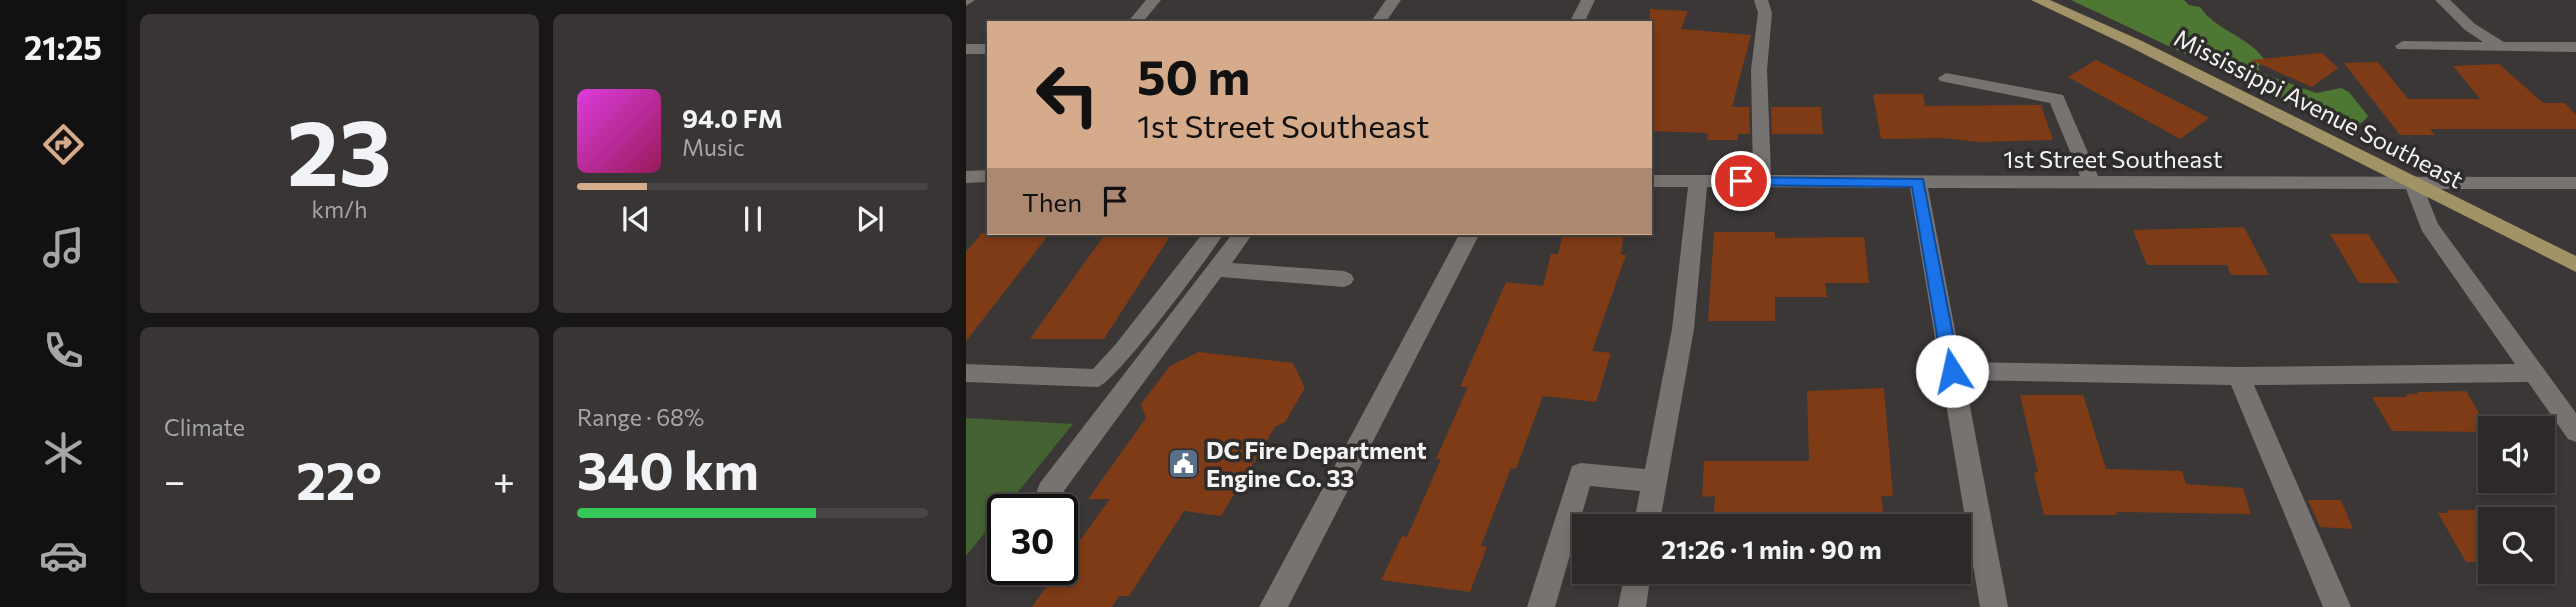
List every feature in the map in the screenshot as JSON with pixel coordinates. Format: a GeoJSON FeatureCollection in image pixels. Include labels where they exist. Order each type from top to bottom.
{"type":"FeatureCollection","features":[{"type":"Feature","properties":{"kind":"main road","name":"Mississippi Avenue Southeast"},"geometry":{"type":"LineString","coordinates":[[2038,0],[2136,44],[2576,265]]}},
{"type":"Feature","properties":{"kind":"street"},"geometry":{"type":"LineString","coordinates":[[1136,21],[1154,0]]}},
{"type":"Feature","properties":{"kind":"street"},"geometry":{"type":"LineString","coordinates":[[1379,21],[1395,0]]}},
{"type":"Feature","properties":{"kind":"street"},"geometry":{"type":"LineString","coordinates":[[1577,21],[1588,0]]}},
{"type":"Feature","properties":{"kind":"street"},"geometry":{"type":"LineString","coordinates":[[1761,0],[1765,13],[1759,70],[1762,182]]}},
{"type":"Feature","properties":{"kind":"street"},"geometry":{"type":"LineString","coordinates":[[2442,0],[2470,27],[2500,46]]}},
{"type":"Feature","properties":{"kind":"street"},"geometry":{"type":"LineString","coordinates":[[2403,46],[2576,47]]}},
{"type":"Feature","properties":{"kind":"street"},"geometry":{"type":"LineString","coordinates":[[966,50],[987,49]]}},
{"type":"Feature","properties":{"kind":"street"},"geometry":{"type":"LineString","coordinates":[[1946,78],[2057,99],[2092,183]]}},
{"type":"Feature","properties":{"kind":"street"},"geometry":{"type":"LineString","coordinates":[[966,177],[987,176]]}},
{"type":"Feature","properties":{"kind":"street","name":"1st Street Southeast"},"geometry":{"type":"LineString","coordinates":[[1652,181],[2576,183]]}},
{"type":"Feature","properties":{"kind":"street"},"geometry":{"type":"LineString","coordinates":[[1649,514],[1683,329],[1698,181]]}},
{"type":"Feature","properties":{"kind":"street"},"geometry":{"type":"LineString","coordinates":[[1918,182],[1994,607]]}},
{"type":"Feature","properties":{"kind":"street"},"geometry":{"type":"LineString","coordinates":[[2413,183],[2428,226],[2576,432]]}},
{"type":"Feature","properties":{"kind":"street"},"geometry":{"type":"LineString","coordinates":[[966,373],[1098,378],[1123,351],[1212,235]]}},
{"type":"Feature","properties":{"kind":"street"},"geometry":{"type":"LineString","coordinates":[[1049,491],[1242,235]]}},
{"type":"Feature","properties":{"kind":"street"},"geometry":{"type":"LineString","coordinates":[[1273,607],[1469,235]]}},
{"type":"Feature","properties":{"kind":"street"},"geometry":{"type":"LineString","coordinates":[[1216,269],[1344,279]]}},
{"type":"Feature","properties":{"kind":"street"},"geometry":{"type":"LineString","coordinates":[[1952,371],[2239,376],[2534,373]]}},
{"type":"Feature","properties":{"kind":"street"},"geometry":{"type":"LineString","coordinates":[[2239,376],[2337,607]]}},
{"type":"Feature","properties":{"kind":"street"},"geometry":{"type":"LineString","coordinates":[[1541,607],[1581,474],[1655,481]]}},
{"type":"Feature","properties":{"kind":"street"},"geometry":{"type":"LineString","coordinates":[[1632,607],[1636,584]]}},
{"type":"Feature","properties":{"kind":"green space"},"geometry":{"type":"Polygon","coordinates":[[[2071,0],[2184,0],[2189,5],[2200,7],[2214,22],[2257,51],[2264,59],[2258,67],[2261,73],[2316,93],[2341,88],[2349,92],[2368,116],[2355,126],[2338,126],[2071,0]]]}},
{"type":"Feature","properties":{"kind":"green space"},"geometry":{"type":"Polygon","coordinates":[[[966,418],[1073,424],[1016,494],[987,494],[987,530],[966,556],[966,418]]]}},
{"type":"Feature","properties":{"kind":"building"},"geometry":{"type":"Polygon","coordinates":[[[1650,9],[1688,11],[1681,29],[1751,35],[1732,107],[1749,107],[1750,134],[1738,134],[1738,140],[1707,140],[1708,133],[1652,131],[1650,9]]]}},
{"type":"Feature","properties":{"kind":"building"},"geometry":{"type":"Polygon","coordinates":[[[2322,53],[2338,68],[2312,87],[2251,60],[2322,53]]]}},
{"type":"Feature","properties":{"kind":"building"},"geometry":{"type":"Polygon","coordinates":[[[2096,60],[2209,118],[2180,139],[2068,77],[2096,60]]]}},
{"type":"Feature","properties":{"kind":"building"},"geometry":{"type":"Polygon","coordinates":[[[2378,62],[2408,99],[2480,99],[2453,66],[2499,64],[2543,103],[2565,103],[2576,115],[2576,129],[2430,129],[2435,135],[2400,135],[2344,63],[2378,62]]]}},
{"type":"Feature","properties":{"kind":"building"},"geometry":{"type":"Polygon","coordinates":[[[1873,94],[1923,94],[1925,106],[2041,105],[2053,140],[1979,142],[1943,138],[1881,139],[1873,94]]]}},
{"type":"Feature","properties":{"kind":"building"},"geometry":{"type":"Polygon","coordinates":[[[1771,107],[1821,107],[1823,134],[1772,134],[1771,107]]]}},
{"type":"Feature","properties":{"kind":"building"},"geometry":{"type":"Polygon","coordinates":[[[2244,227],[2269,275],[2231,275],[2227,265],[2147,265],[2133,230],[2244,227]]]}},
{"type":"Feature","properties":{"kind":"building"},"geometry":{"type":"Polygon","coordinates":[[[1714,232],[1775,232],[1775,238],[1864,237],[1869,283],[1825,283],[1827,297],[1775,297],[1775,321],[1708,321],[1714,232]]]}},
{"type":"Feature","properties":{"kind":"building"},"geometry":{"type":"Polygon","coordinates":[[[982,233],[1048,235],[966,341],[966,252],[982,233]]]}},
{"type":"Feature","properties":{"kind":"building"},"geometry":{"type":"Polygon","coordinates":[[[2330,234],[2368,234],[2399,283],[2359,283],[2330,234]]]}},
{"type":"Feature","properties":{"kind":"building"},"geometry":{"type":"Polygon","coordinates":[[[1105,235],[1171,235],[1104,339],[1030,339],[1105,235]]]}},
{"type":"Feature","properties":{"kind":"building"},"geometry":{"type":"Polygon","coordinates":[[[1563,235],[1624,235],[1621,255],[1626,255],[1592,351],[1611,353],[1596,402],[1543,396],[1516,469],[1511,468],[1481,546],[1487,547],[1470,592],[1381,580],[1402,536],[1407,537],[1441,459],[1436,459],[1468,387],[1460,387],[1506,282],[1543,286],[1551,254],[1558,254],[1563,235]]]}},
{"type":"Feature","properties":{"kind":"building","name":"DC Fire Department Engine Co. 33"},"geometry":{"type":"Polygon","coordinates":[[[1199,352],[1293,363],[1305,388],[1285,422],[1275,427],[1221,516],[1184,511],[1129,596],[1119,596],[1112,607],[1032,607],[1048,585],[1078,585],[1078,543],[1110,499],[1088,499],[1146,418],[1141,404],[1170,366],[1199,352]]]}},
{"type":"Feature","properties":{"kind":"building"},"geometry":{"type":"Polygon","coordinates":[[[1884,388],[1893,496],[1881,496],[1883,514],[1714,514],[1715,496],[1702,497],[1704,461],[1809,461],[1807,391],[1884,388]]]}},
{"type":"Feature","properties":{"kind":"building"},"geometry":{"type":"Polygon","coordinates":[[[2466,391],[2481,416],[2478,416],[2478,432],[2392,431],[2372,397],[2407,397],[2406,394],[2418,394],[2417,392],[2466,391]]]}},
{"type":"Feature","properties":{"kind":"building"},"geometry":{"type":"Polygon","coordinates":[[[2020,395],[2083,395],[2106,469],[2182,471],[2186,484],[2243,488],[2251,514],[2116,512],[2117,515],[2044,515],[2034,473],[2038,472],[2020,395]]]}},
{"type":"Feature","properties":{"kind":"building"},"geometry":{"type":"Polygon","coordinates":[[[2308,500],[2341,500],[2353,529],[2320,527],[2308,500]]]}},
{"type":"Feature","properties":{"kind":"building"},"geometry":{"type":"Polygon","coordinates":[[[2447,510],[2478,510],[2478,562],[2466,562],[2438,513],[2448,513],[2447,510]]]}},
{"type":"Feature","properties":{"kind":"place","name":"DC Fire Department Engine Co. 33"},"geometry":{"type":"Point","coordinates":[1183,463]}},
{"type":"Feature","properties":{"kind":"route"},"geometry":{"type":"LineString","coordinates":[[1741,181],[1918,182],[1952,371]]}}]}
